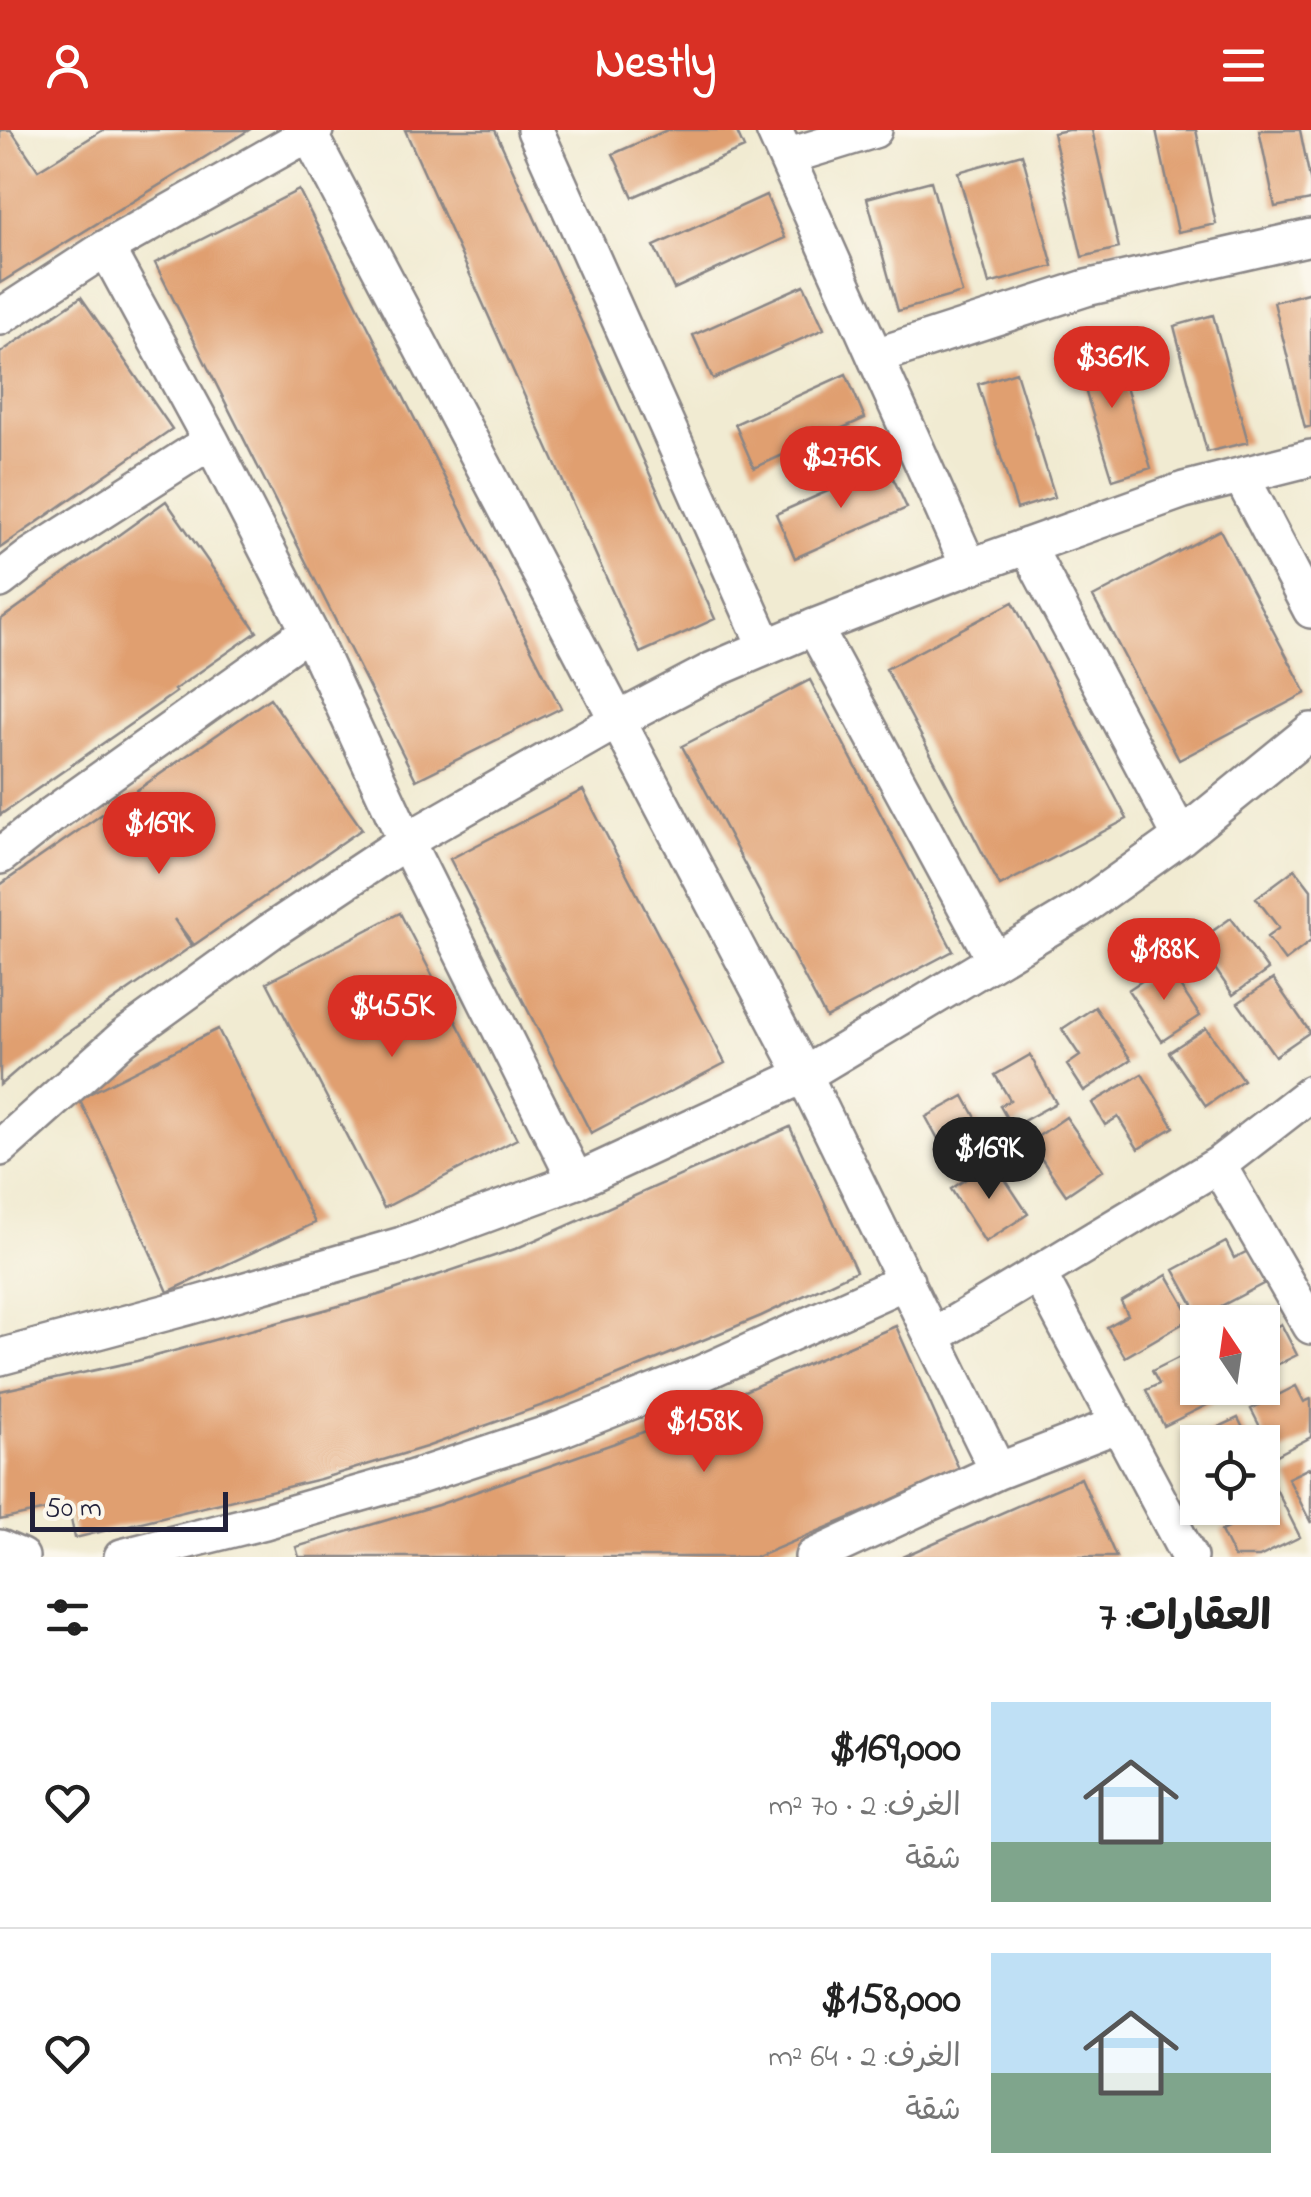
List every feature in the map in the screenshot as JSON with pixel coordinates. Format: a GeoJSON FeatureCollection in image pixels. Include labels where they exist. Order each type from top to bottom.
{"type":"FeatureCollection","features":[{"type":"Feature","properties":{"kind":"street"},"geometry":{"type":"LineString","coordinates":[[534,130],[766,647]]}},
{"type":"Feature","properties":{"kind":"street"},"geometry":{"type":"LineString","coordinates":[[874,130],[780,143],[969,567]]}},
{"type":"Feature","properties":{"kind":"street"},"geometry":{"type":"LineString","coordinates":[[0,317],[106,248],[310,131],[804,1074],[998,1470]]}},
{"type":"Feature","properties":{"kind":"street"},"geometry":{"type":"LineString","coordinates":[[876,356],[1086,288],[1311,237]]}},
{"type":"Feature","properties":{"kind":"street"},"geometry":{"type":"LineString","coordinates":[[106,248],[308,631],[406,841],[576,1181]]}},
{"type":"Feature","properties":{"kind":"street"},"geometry":{"type":"LineString","coordinates":[[0,580],[211,441]]}},
{"type":"Feature","properties":{"kind":"street"},"geometry":{"type":"LineString","coordinates":[[0,1148],[123,1038],[271,931],[406,841],[713,670],[969,567],[1184,490],[1311,458]]}},
{"type":"Feature","properties":{"kind":"street"},"geometry":{"type":"LineString","coordinates":[[1241,476],[1311,610]]}},
{"type":"Feature","properties":{"kind":"street"},"geometry":{"type":"LineString","coordinates":[[1027,546],[1180,837]]}},
{"type":"Feature","properties":{"kind":"street"},"geometry":{"type":"LineString","coordinates":[[814,627],[994,959]]}},
{"type":"Feature","properties":{"kind":"street"},"geometry":{"type":"LineString","coordinates":[[0,856],[308,631]]}},
{"type":"Feature","properties":{"kind":"street"},"geometry":{"type":"LineString","coordinates":[[0,1357],[402,1245],[576,1181],[804,1074],[1079,910],[1180,837],[1311,731]]}},
{"type":"Feature","properties":{"kind":"street"},"geometry":{"type":"LineString","coordinates":[[932,1337],[1218,1165],[1311,1093]]}},
{"type":"Feature","properties":{"kind":"street"},"geometry":{"type":"LineString","coordinates":[[1218,1165],[1311,1326]]}},
{"type":"Feature","properties":{"kind":"street"},"geometry":{"type":"LineString","coordinates":[[1038,1273],[1189,1557]]}},
{"type":"Feature","properties":{"kind":"street"},"geometry":{"type":"LineString","coordinates":[[122,1557],[265,1522],[556,1431],[698,1374],[906,1280]]}},
{"type":"Feature","properties":{"kind":"street"},"geometry":{"type":"LineString","coordinates":[[813,1557],[998,1470],[1118,1424]]}},
{"type":"Feature","properties":{"kind":"street"},"geometry":{"type":"LineString","coordinates":[[0,1548],[21,1557]]}},
{"type":"Feature","properties":{"kind":"building"},"geometry":{"type":"Polygon","coordinates":[[[0,130],[11,130],[38,170],[103,130],[249,130],[0,283],[0,130]]]}},
{"type":"Feature","properties":{"kind":"building"},"geometry":{"type":"Polygon","coordinates":[[[405,130],[495,130],[715,619],[640,653],[405,130]]]}},
{"type":"Feature","properties":{"kind":"building"},"geometry":{"type":"Polygon","coordinates":[[[667,130],[736,130],[744,148],[633,197],[613,154],[667,130]]]}},
{"type":"Feature","properties":{"kind":"building"},"geometry":{"type":"Polygon","coordinates":[[[1092,130],[1119,248],[1082,257],[1053,133],[1092,130]]]}},
{"type":"Feature","properties":{"kind":"building"},"geometry":{"type":"Polygon","coordinates":[[[1156,130],[1196,130],[1216,224],[1178,232],[1156,130]]]}},
{"type":"Feature","properties":{"kind":"building"},"geometry":{"type":"Polygon","coordinates":[[[1259,130],[1300,130],[1311,200],[1275,207],[1259,130]]]}},
{"type":"Feature","properties":{"kind":"building"},"geometry":{"type":"Polygon","coordinates":[[[1022,154],[1053,266],[989,284],[958,172],[1022,154]]]}},
{"type":"Feature","properties":{"kind":"building"},"geometry":{"type":"Polygon","coordinates":[[[931,181],[962,293],[898,311],[867,198],[931,181]]]}},
{"type":"Feature","properties":{"kind":"building"},"geometry":{"type":"Polygon","coordinates":[[[299,190],[561,708],[416,780],[155,263],[299,190]]]}},
{"type":"Feature","properties":{"kind":"building"},"geometry":{"type":"Polygon","coordinates":[[[766,195],[785,238],[674,289],[654,246],[766,195]]]}},
{"type":"Feature","properties":{"kind":"building"},"geometry":{"type":"Polygon","coordinates":[[[804,285],[824,329],[713,379],[693,335],[804,285]]]}},
{"type":"Feature","properties":{"kind":"building"},"geometry":{"type":"Polygon","coordinates":[[[1311,292],[1311,426],[1305,428],[1274,302],[1311,292]]]}},
{"type":"Feature","properties":{"kind":"building"},"geometry":{"type":"Polygon","coordinates":[[[81,297],[172,429],[0,548],[0,353],[81,297]]]}},
{"type":"Feature","properties":{"kind":"building"},"geometry":{"type":"Polygon","coordinates":[[[1213,315],[1248,442],[1207,452],[1174,326],[1213,315]]]}},
{"type":"Feature","properties":{"kind":"building"},"geometry":{"type":"Polygon","coordinates":[[[1112,342],[1151,468],[1113,480],[1074,354],[1112,342]]]}},
{"type":"Feature","properties":{"kind":"building"},"geometry":{"type":"Polygon","coordinates":[[[1016,372],[1055,497],[1017,509],[978,384],[1016,372]]]}},
{"type":"Feature","properties":{"kind":"building"},"geometry":{"type":"Polygon","coordinates":[[[846,374],[865,418],[754,468],[735,424],[846,374]]]}},
{"type":"Feature","properties":{"kind":"building"},"geometry":{"type":"Polygon","coordinates":[[[887,465],[907,508],[795,558],[776,514],[887,465]]]}},
{"type":"Feature","properties":{"kind":"building"},"geometry":{"type":"Polygon","coordinates":[[[166,501],[257,632],[0,815],[0,620],[166,501]]]}},
{"type":"Feature","properties":{"kind":"building"},"geometry":{"type":"Polygon","coordinates":[[[1220,530],[1306,693],[1179,760],[1093,597],[1220,530]]]}},
{"type":"Feature","properties":{"kind":"building"},"geometry":{"type":"Polygon","coordinates":[[[1013,602],[1127,819],[1000,886],[886,669],[1013,602]]]}},
{"type":"Feature","properties":{"kind":"building"},"geometry":{"type":"Polygon","coordinates":[[[810,680],[953,951],[826,1018],[682,746],[810,680]]]}},
{"type":"Feature","properties":{"kind":"building"},"geometry":{"type":"Polygon","coordinates":[[[270,698],[362,829],[194,945],[174,919],[192,946],[30,1059],[0,1085],[0,885],[270,698]]]}},
{"type":"Feature","properties":{"kind":"building"},"geometry":{"type":"Polygon","coordinates":[[[583,790],[725,1063],[591,1133],[450,859],[583,790]]]}},
{"type":"Feature","properties":{"kind":"building"},"geometry":{"type":"Polygon","coordinates":[[[1295,869],[1311,890],[1311,941],[1285,961],[1267,937],[1279,928],[1256,898],[1295,869]]]}},
{"type":"Feature","properties":{"kind":"building"},"geometry":{"type":"Polygon","coordinates":[[[400,913],[517,1139],[384,1208],[267,982],[400,913]]]}},
{"type":"Feature","properties":{"kind":"building"},"geometry":{"type":"Polygon","coordinates":[[[1231,918],[1268,970],[1233,995],[1197,942],[1231,918]]]}},
{"type":"Feature","properties":{"kind":"building"},"geometry":{"type":"Polygon","coordinates":[[[1166,965],[1200,1016],[1162,1041],[1128,990],[1166,965]]]}},
{"type":"Feature","properties":{"kind":"building"},"geometry":{"type":"Polygon","coordinates":[[[1273,979],[1310,1032],[1275,1056],[1238,1003],[1273,979]]]}},
{"type":"Feature","properties":{"kind":"building"},"geometry":{"type":"Polygon","coordinates":[[[1095,1007],[1131,1060],[1084,1091],[1067,1065],[1080,1056],[1062,1029],[1095,1007]]]}},
{"type":"Feature","properties":{"kind":"building"},"geometry":{"type":"Polygon","coordinates":[[[1206,1028],[1243,1080],[1206,1106],[1169,1052],[1206,1028]]]}},
{"type":"Feature","properties":{"kind":"building"},"geometry":{"type":"Polygon","coordinates":[[[218,1029],[315,1223],[168,1292],[79,1099],[218,1029]]]}},
{"type":"Feature","properties":{"kind":"building"},"geometry":{"type":"Polygon","coordinates":[[[1030,1055],[1056,1103],[1012,1127],[1000,1106],[1010,1100],[995,1075],[1030,1055]]]}},
{"type":"Feature","properties":{"kind":"building"},"geometry":{"type":"Polygon","coordinates":[[[1142,1074],[1174,1127],[1138,1149],[1118,1117],[1105,1125],[1092,1103],[1142,1074]]]}},
{"type":"Feature","properties":{"kind":"building"},"geometry":{"type":"Polygon","coordinates":[[[964,1096],[996,1154],[958,1175],[926,1117],[964,1096]]]}},
{"type":"Feature","properties":{"kind":"building"},"geometry":{"type":"Polygon","coordinates":[[[1066,1117],[1103,1170],[1066,1195],[1030,1142],[1066,1117]]]}},
{"type":"Feature","properties":{"kind":"building"},"geometry":{"type":"Polygon","coordinates":[[[790,1127],[856,1271],[761,1316],[568,1396],[426,1447],[320,1479],[75,1538],[68,1505],[0,1520],[0,1391],[137,1361],[379,1295],[515,1249],[790,1127]]]}},
{"type":"Feature","properties":{"kind":"building"},"geometry":{"type":"Polygon","coordinates":[[[993,1161],[1028,1214],[985,1242],[951,1189],[993,1161]]]}},
{"type":"Feature","properties":{"kind":"building"},"geometry":{"type":"Polygon","coordinates":[[[1226,1242],[1234,1258],[1248,1251],[1265,1283],[1223,1305],[1193,1305],[1174,1270],[1226,1242]]]}},
{"type":"Feature","properties":{"kind":"building"},"geometry":{"type":"Polygon","coordinates":[[[1167,1275],[1184,1305],[1180,1305],[1180,1325],[1125,1357],[1107,1327],[1128,1315],[1121,1302],[1167,1275]]]}},
{"type":"Feature","properties":{"kind":"building"},"geometry":{"type":"Polygon","coordinates":[[[1281,1324],[1297,1355],[1280,1363],[1281,1324]]]}},
{"type":"Feature","properties":{"kind":"building"},"geometry":{"type":"Polygon","coordinates":[[[896,1326],[960,1471],[757,1557],[299,1557],[296,1547],[438,1505],[615,1443],[896,1326]]]}},
{"type":"Feature","properties":{"kind":"building"},"geometry":{"type":"Polygon","coordinates":[[[1180,1357],[1180,1405],[1207,1405],[1164,1426],[1146,1390],[1159,1384],[1152,1371],[1180,1357]]]}},
{"type":"Feature","properties":{"kind":"building"},"geometry":{"type":"Polygon","coordinates":[[[1296,1386],[1304,1402],[1311,1399],[1311,1437],[1280,1453],[1280,1425],[1259,1425],[1251,1409],[1280,1405],[1280,1394],[1296,1386]]]}},
{"type":"Feature","properties":{"kind":"building"},"geometry":{"type":"Polygon","coordinates":[[[1238,1418],[1242,1425],[1223,1425],[1238,1418]]]}},
{"type":"Feature","properties":{"kind":"building"},"geometry":{"type":"Polygon","coordinates":[[[1311,1467],[1311,1523],[1288,1478],[1311,1467]]]}},
{"type":"Feature","properties":{"kind":"building"},"geometry":{"type":"Polygon","coordinates":[[[1081,1478],[1116,1557],[902,1557],[983,1521],[1081,1478]]]}},
{"type":"Feature","properties":{"kind":"building"},"geometry":{"type":"Polygon","coordinates":[[[1280,1497],[1300,1537],[1259,1557],[1234,1557],[1221,1531],[1234,1525],[1280,1525],[1280,1497]]]}}]}
